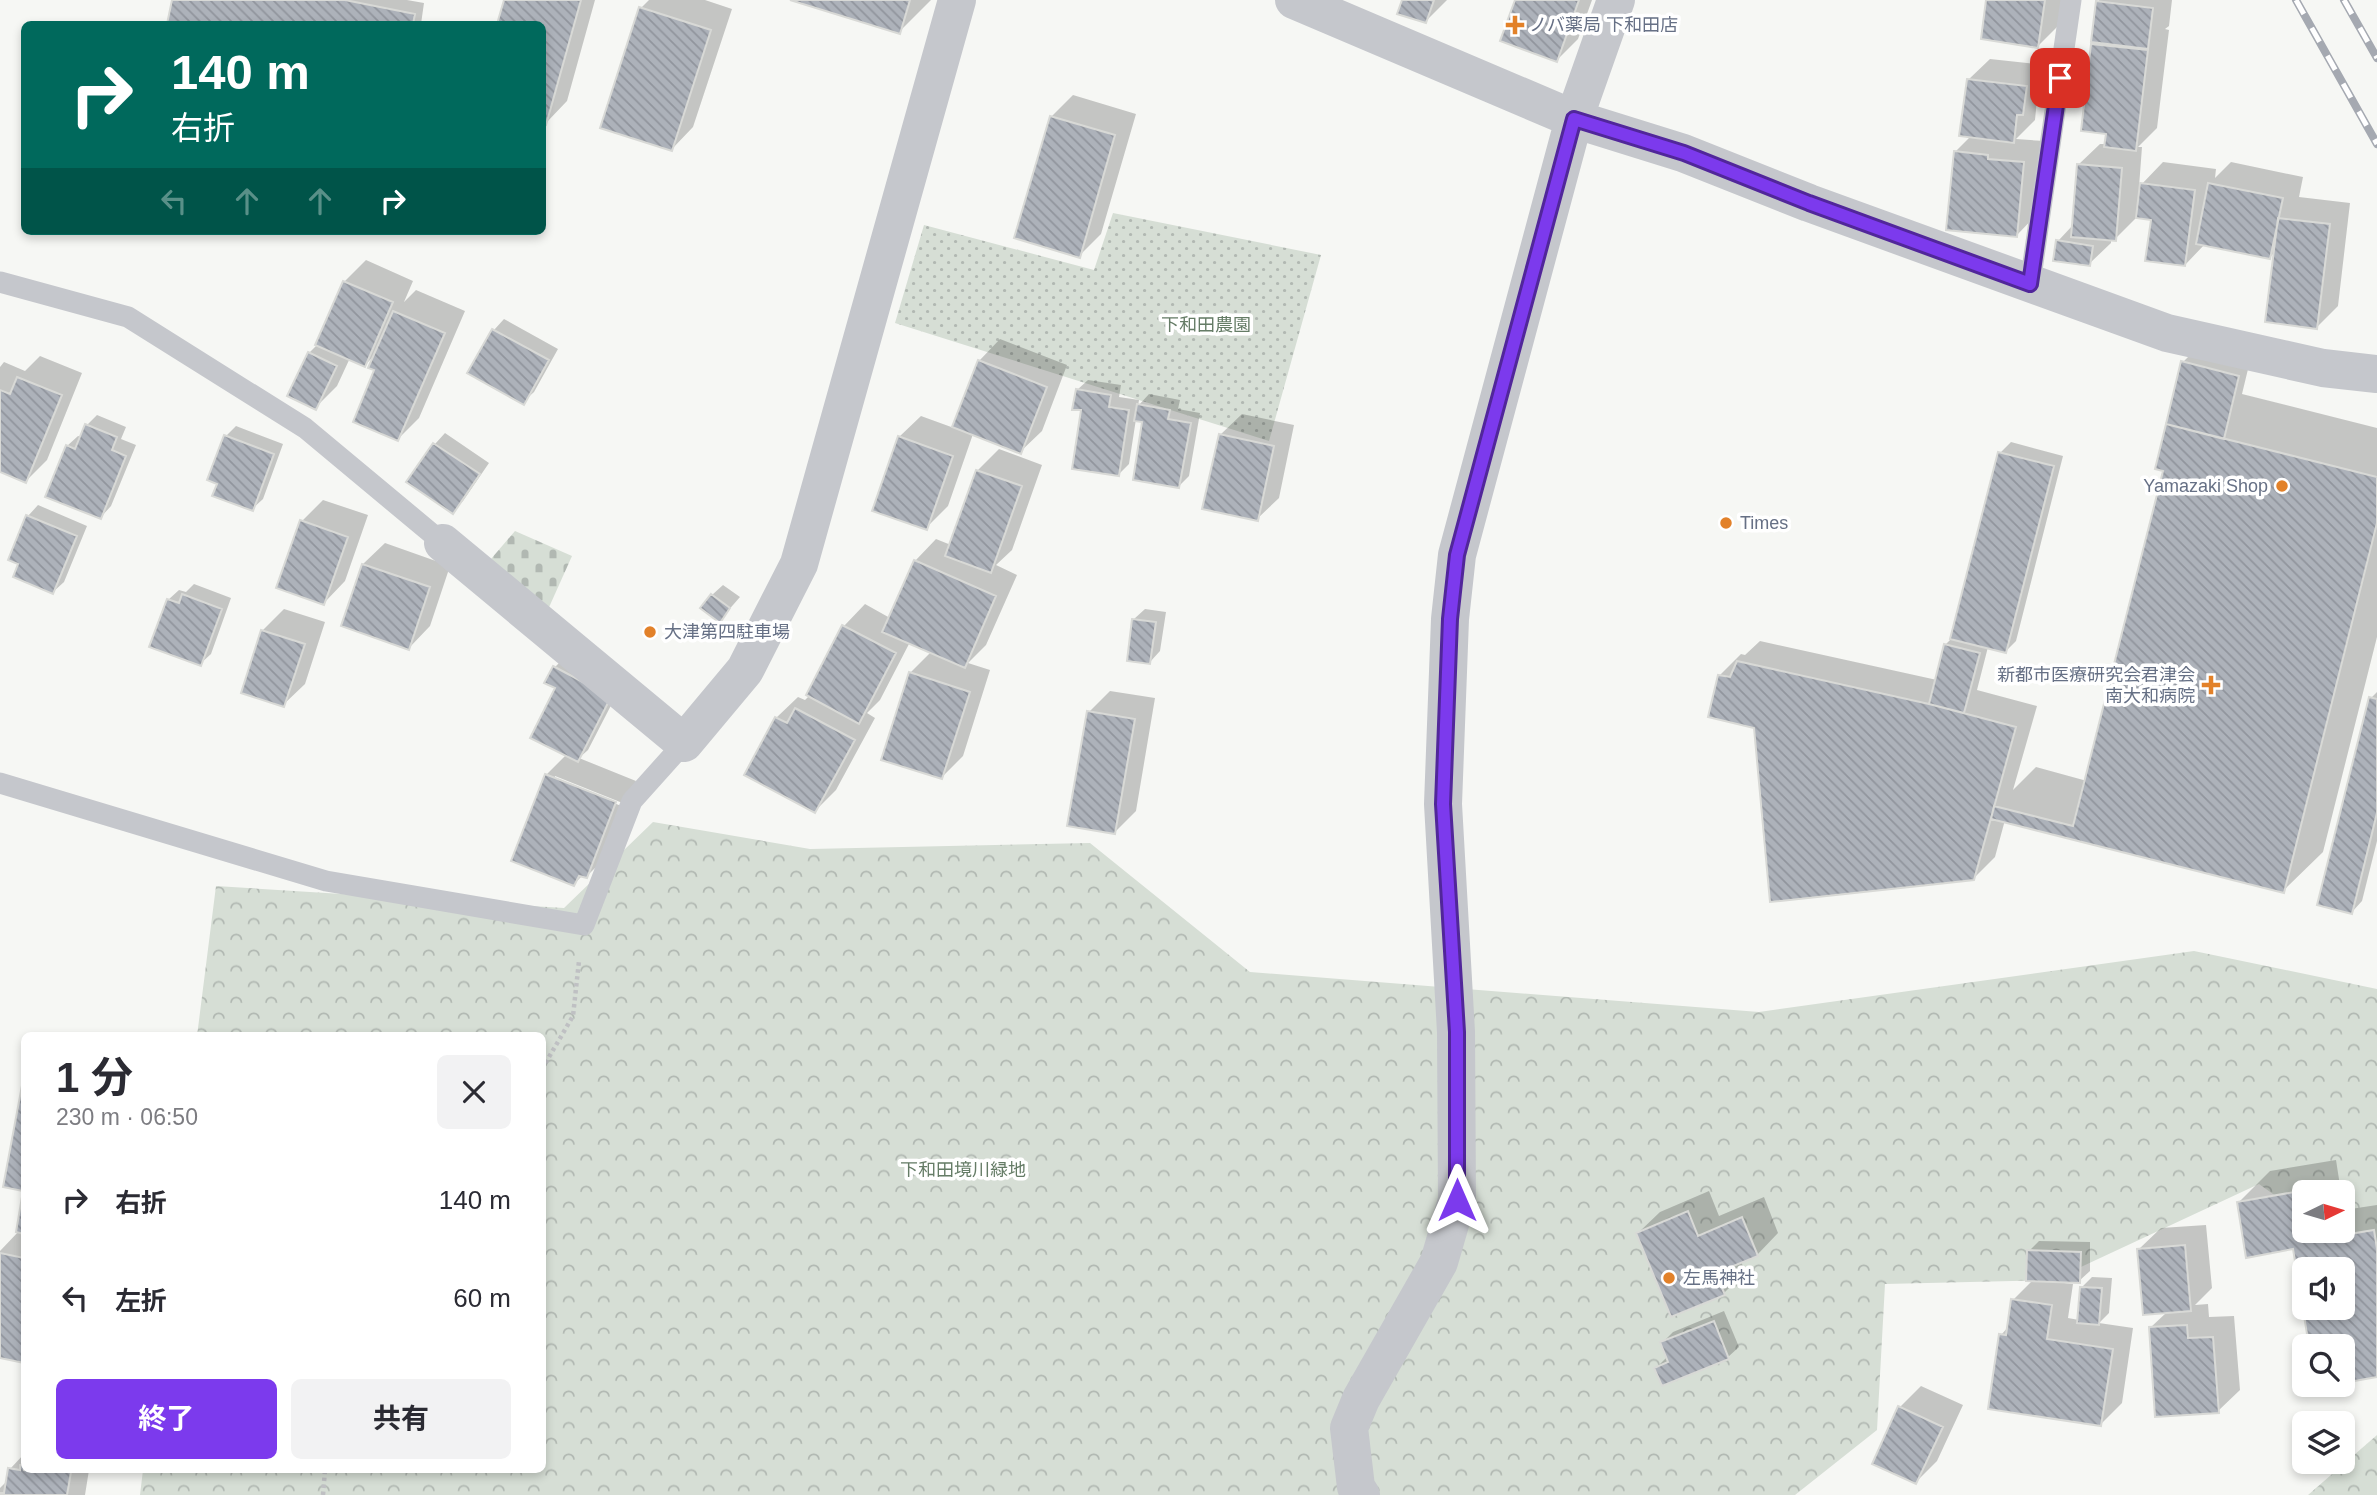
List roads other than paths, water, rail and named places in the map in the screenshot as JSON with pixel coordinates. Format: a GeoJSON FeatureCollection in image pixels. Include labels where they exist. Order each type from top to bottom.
{"type":"FeatureCollection","features":[{"type":"Feature","properties":{"kind":"street"},"geometry":{"type":"LineString","coordinates":[[443,543],[684,743],[745,670],[799,564],[957,0]]}},
{"type":"Feature","properties":{"kind":"street"},"geometry":{"type":"LineString","coordinates":[[1294,0],[1574,119],[1684,153],[1809,203],[2168,333],[2323,368],[2377,374]]}},
{"type":"Feature","properties":{"kind":"street"},"geometry":{"type":"LineString","coordinates":[[1361,1495],[1356,1487],[1349,1428],[1361,1399],[1439,1262],[1457,1200],[1457,1032],[1443,804],[1450,619],[1457,555],[1574,119],[1616,0]]}},
{"type":"Feature","properties":{"kind":"lane"},"geometry":{"type":"LineString","coordinates":[[2030,284],[2071,0]]}},
{"type":"Feature","properties":{"kind":"lane"},"geometry":{"type":"LineString","coordinates":[[0,282],[128,317],[305,428],[443,543]]}},
{"type":"Feature","properties":{"kind":"lane"},"geometry":{"type":"LineString","coordinates":[[0,783],[326,881],[584,925],[632,801],[684,743]]}},
{"type":"Feature","properties":{"kind":"railway"},"geometry":{"type":"LineString","coordinates":[[2296,0],[2377,144]]}},
{"type":"Feature","properties":{"kind":"railway"},"geometry":{"type":"LineString","coordinates":[[2344,0],[2377,58]]}},
{"type":"Feature","properties":{"kind":"place","name":"ノバ薬局 下和田店"},"geometry":{"type":"Point","coordinates":[1515,25]}},
{"type":"Feature","properties":{"kind":"place","name":"Yamazaki Shop"},"geometry":{"type":"Point","coordinates":[2282,486]}},
{"type":"Feature","properties":{"kind":"place","name":"Times"},"geometry":{"type":"Point","coordinates":[1726,523]}},
{"type":"Feature","properties":{"kind":"place","name":"大津第四駐車場"},"geometry":{"type":"Point","coordinates":[650,632]}},
{"type":"Feature","properties":{"kind":"place","name":"新都市医療研究会君津会 南大和病院"},"geometry":{"type":"Point","coordinates":[2211,685]}},
{"type":"Feature","properties":{"kind":"place","name":"左馬神社"},"geometry":{"type":"Point","coordinates":[1669,1278]}},
{"type":"Feature","properties":{"kind":"park label","name":"下和田農園"},"geometry":{"type":"Point","coordinates":[1206,325]}},
{"type":"Feature","properties":{"kind":"park label","name":"下和田境川緑地"},"geometry":{"type":"Point","coordinates":[963,1170]}}]}
